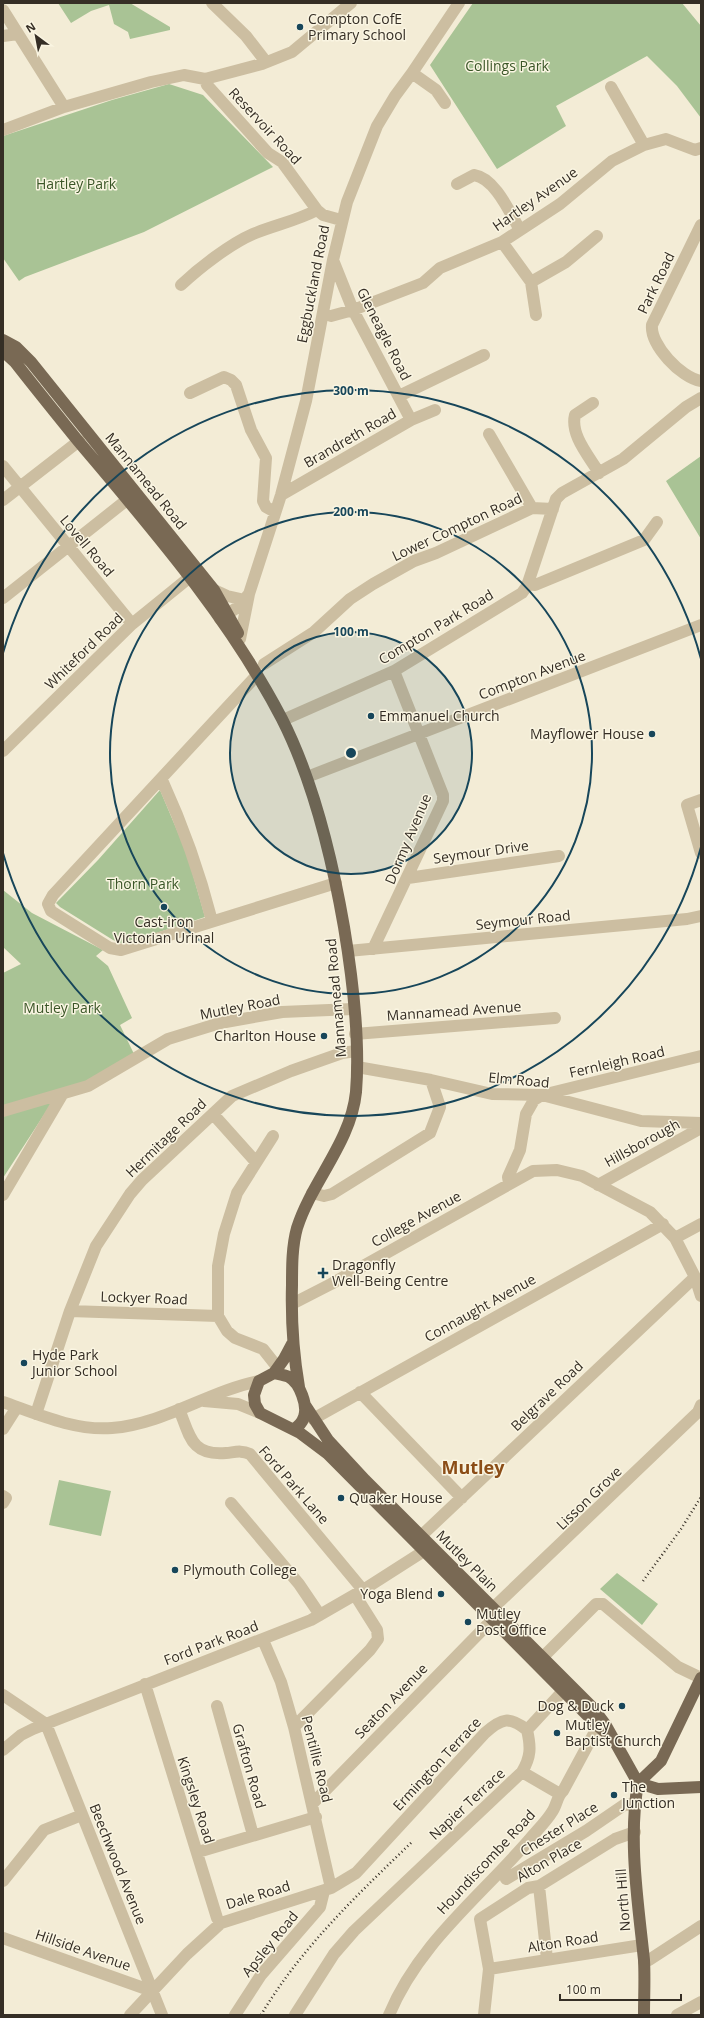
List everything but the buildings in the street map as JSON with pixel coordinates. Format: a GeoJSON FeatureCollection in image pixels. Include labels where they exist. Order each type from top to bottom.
{"type":"FeatureCollection","features":[{"type":"Feature","properties":{"kind":"main road","name":"Mannamead Road"},"geometry":{"type":"LineString","coordinates":[[3,340],[16,347],[31,362],[132,495],[190,577],[224,616],[240,638],[246,655]]}},
{"type":"Feature","properties":{"kind":"main road","name":"Mannamead Road"},"geometry":{"type":"LineString","coordinates":[[3,352],[15,362],[79,441],[132,495],[214,590],[224,616],[282,720],[307,777],[336,883],[348,951],[357,1068],[356,1095],[342,1138],[312,1193],[297,1228],[294,1246],[292,1344],[299,1387]]}},
{"type":"Feature","properties":{"kind":"main road"},"geometry":{"type":"LineString","coordinates":[[276,1370],[290,1377],[299,1387],[304,1404],[305,1415],[302,1424],[294,1429],[260,1414],[255,1404],[254,1395],[259,1381],[276,1370],[292,1344]]}},
{"type":"Feature","properties":{"kind":"main road","name":"Mutley Plain"},"geometry":{"type":"LineString","coordinates":[[304,1404],[333,1446],[421,1536],[427,1549]]}},
{"type":"Feature","properties":{"kind":"main road","name":"Mutley Plain"},"geometry":{"type":"LineString","coordinates":[[294,1429],[311,1440],[328,1454],[427,1549],[493,1614],[563,1691],[612,1738]]}},
{"type":"Feature","properties":{"kind":"main road","name":"Mutley Plain"},"geometry":{"type":"LineString","coordinates":[[493,1614],[543,1657],[593,1708],[605,1724],[638,1783]]}},
{"type":"Feature","properties":{"kind":"main road"},"geometry":{"type":"LineString","coordinates":[[701,1678],[661,1761],[638,1783],[658,1789],[701,1787]]}},
{"type":"Feature","properties":{"kind":"main road","name":"North Hill"},"geometry":{"type":"LineString","coordinates":[[638,1783],[631,1804],[635,1832],[644,1962],[644,2015]]}},
{"type":"Feature","properties":{"kind":"street"},"geometry":{"type":"LineString","coordinates":[[212,3],[246,36],[263,58],[262,64]]}},
{"type":"Feature","properties":{"kind":"street"},"geometry":{"type":"LineString","coordinates":[[3,130],[64,107],[151,82],[184,75],[205,79],[262,64],[292,52],[351,3]]}},
{"type":"Feature","properties":{"kind":"street","name":"Eggbuckland Road"},"geometry":{"type":"LineString","coordinates":[[240,638],[247,597],[281,495],[306,401],[332,260],[341,220],[377,126],[395,96],[459,3]]}},
{"type":"Feature","properties":{"kind":"street"},"geometry":{"type":"LineString","coordinates":[[3,10],[64,107]]}},
{"type":"Feature","properties":{"kind":"street"},"geometry":{"type":"LineString","coordinates":[[3,36],[18,34]]}},
{"type":"Feature","properties":{"kind":"street"},"geometry":{"type":"LineString","coordinates":[[412,73],[436,90],[445,103]]}},
{"type":"Feature","properties":{"kind":"street","name":"Reservoir Road"},"geometry":{"type":"LineString","coordinates":[[205,79],[207,85],[268,153],[282,162],[317,210],[323,215],[341,220]]}},
{"type":"Feature","properties":{"kind":"street"},"geometry":{"type":"LineString","coordinates":[[611,87],[644,145]]}},
{"type":"Feature","properties":{"kind":"street","name":"Hartley Avenue"},"geometry":{"type":"LineString","coordinates":[[323,313],[331,316],[353,310],[423,283],[440,268],[502,242],[560,204],[612,161],[644,145],[666,139],[698,149]]}},
{"type":"Feature","properties":{"kind":"street"},"geometry":{"type":"LineString","coordinates":[[457,184],[474,175],[484,178],[500,196],[520,230]]}},
{"type":"Feature","properties":{"kind":"street"},"geometry":{"type":"LineString","coordinates":[[181,285],[206,263],[252,234],[299,220],[317,210]]}},
{"type":"Feature","properties":{"kind":"street","name":"Park Road"},"geometry":{"type":"LineString","coordinates":[[701,225],[655,319],[651,333],[663,354],[673,364],[695,380],[701,381]]}},
{"type":"Feature","properties":{"kind":"street"},"geometry":{"type":"LineString","coordinates":[[531,282],[566,262],[590,238]]}},
{"type":"Feature","properties":{"kind":"street"},"geometry":{"type":"LineString","coordinates":[[502,242],[531,282],[536,315]]}},
{"type":"Feature","properties":{"kind":"street","name":"Gleneagle Road"},"geometry":{"type":"LineString","coordinates":[[332,260],[353,310],[411,420]]}},
{"type":"Feature","properties":{"kind":"street"},"geometry":{"type":"LineString","coordinates":[[399,396],[484,355]]}},
{"type":"Feature","properties":{"kind":"street"},"geometry":{"type":"LineString","coordinates":[[190,393],[224,377],[231,380],[236,385],[251,430],[266,458],[263,501],[266,507],[275,512]]}},
{"type":"Feature","properties":{"kind":"street"},"geometry":{"type":"LineString","coordinates":[[553,509],[556,498],[562,493],[623,460],[686,407],[701,398]]}},
{"type":"Feature","properties":{"kind":"street"},"geometry":{"type":"LineString","coordinates":[[593,403],[575,415],[573,422],[574,432],[598,473]]}},
{"type":"Feature","properties":{"kind":"street","name":"Brandreth Road"},"geometry":{"type":"LineString","coordinates":[[281,495],[411,420],[435,410]]}},
{"type":"Feature","properties":{"kind":"street"},"geometry":{"type":"LineString","coordinates":[[489,434],[532,508]]}},
{"type":"Feature","properties":{"kind":"street"},"geometry":{"type":"LineString","coordinates":[[3,500],[79,441]]}},
{"type":"Feature","properties":{"kind":"street","name":"Lovell Road"},"geometry":{"type":"LineString","coordinates":[[3,466],[132,624]]}},
{"type":"Feature","properties":{"kind":"street"},"geometry":{"type":"LineString","coordinates":[[3,598],[132,495]]}},
{"type":"Feature","properties":{"kind":"street","name":"Lower Compton Road"},"geometry":{"type":"LineString","coordinates":[[264,664],[314,632],[350,599],[414,561],[436,553],[532,508],[553,509]]}},
{"type":"Feature","properties":{"kind":"street","name":"Compton Park Road"},"geometry":{"type":"LineString","coordinates":[[282,720],[394,671],[522,593],[527,584],[553,509]]}},
{"type":"Feature","properties":{"kind":"street"},"geometry":{"type":"LineString","coordinates":[[527,584],[535,585],[541,583],[644,540],[657,522]]}},
{"type":"Feature","properties":{"kind":"street","name":"Whiteford Road"},"geometry":{"type":"LineString","coordinates":[[3,751],[132,624],[190,577]]}},
{"type":"Feature","properties":{"kind":"street"},"geometry":{"type":"LineString","coordinates":[[214,590],[227,596],[247,597]]}},
{"type":"Feature","properties":{"kind":"street"},"geometry":{"type":"LineString","coordinates":[[224,616],[247,597]]}},
{"type":"Feature","properties":{"kind":"street","name":"Compton Avenue"},"geometry":{"type":"LineString","coordinates":[[307,777],[701,625]]}},
{"type":"Feature","properties":{"kind":"street","name":"Dormy Avenue"},"geometry":{"type":"LineString","coordinates":[[373,949],[408,878],[443,801],[443,795],[394,671]]}},
{"type":"Feature","properties":{"kind":"street"},"geometry":{"type":"LineString","coordinates":[[257,675],[162,780],[53,895],[48,904],[51,910],[114,950],[121,950],[336,883]]}},
{"type":"Feature","properties":{"kind":"street"},"geometry":{"type":"LineString","coordinates":[[162,780],[182,825],[200,873],[212,921]]}},
{"type":"Feature","properties":{"kind":"street"},"geometry":{"type":"LineString","coordinates":[[701,800],[687,805],[701,853]]}},
{"type":"Feature","properties":{"kind":"street","name":"Seymour Drive"},"geometry":{"type":"LineString","coordinates":[[408,878],[559,856]]}},
{"type":"Feature","properties":{"kind":"street","name":"Seymour Road"},"geometry":{"type":"LineString","coordinates":[[348,951],[679,920],[701,916]]}},
{"type":"Feature","properties":{"kind":"street","name":"Mutley Road"},"geometry":{"type":"LineString","coordinates":[[3,1111],[57,1097],[88,1086],[168,1040],[220,1023],[282,1012],[353,1009]]}},
{"type":"Feature","properties":{"kind":"street","name":"Mannamead Avenue"},"geometry":{"type":"LineString","coordinates":[[355,1034],[555,1018]]}},
{"type":"Feature","properties":{"kind":"street","name":"Hermitage Road"},"geometry":{"type":"LineString","coordinates":[[36,1414],[70,1311],[96,1246],[130,1194],[142,1180],[232,1096],[291,1071],[344,1053],[356,1051]]}},
{"type":"Feature","properties":{"kind":"street","name":"Fernleigh Road"},"geometry":{"type":"LineString","coordinates":[[542,1095],[700,1057]]}},
{"type":"Feature","properties":{"kind":"street","name":"Elm Road"},"geometry":{"type":"LineString","coordinates":[[357,1068],[432,1080],[492,1094],[542,1095],[641,1121],[701,1123]]}},
{"type":"Feature","properties":{"kind":"street"},"geometry":{"type":"LineString","coordinates":[[312,1193],[324,1196],[332,1194],[430,1133],[440,1107],[432,1080]]}},
{"type":"Feature","properties":{"kind":"street"},"geometry":{"type":"LineString","coordinates":[[509,1184],[508,1177],[520,1150],[526,1114],[534,1100],[542,1095]]}},
{"type":"Feature","properties":{"kind":"street"},"geometry":{"type":"LineString","coordinates":[[3,1195],[57,1097]]}},
{"type":"Feature","properties":{"kind":"street"},"geometry":{"type":"LineString","coordinates":[[213,1114],[256,1161]]}},
{"type":"Feature","properties":{"kind":"street","name":"Hillsborough"},"geometry":{"type":"LineString","coordinates":[[598,1185],[701,1128]]}},
{"type":"Feature","properties":{"kind":"street"},"geometry":{"type":"LineString","coordinates":[[273,1136],[237,1193],[224,1234],[218,1266],[218,1316],[227,1331],[235,1338],[263,1349],[276,1370]]}},
{"type":"Feature","properties":{"kind":"street","name":"College Avenue"},"geometry":{"type":"LineString","coordinates":[[292,1304],[338,1280],[533,1171],[557,1170],[582,1176],[598,1185]]}},
{"type":"Feature","properties":{"kind":"street"},"geometry":{"type":"LineString","coordinates":[[598,1185],[650,1212],[663,1224],[675,1238],[699,1286]]}},
{"type":"Feature","properties":{"kind":"street","name":"Connaught Avenue"},"geometry":{"type":"LineString","coordinates":[[313,1419],[663,1224]]}},
{"type":"Feature","properties":{"kind":"street"},"geometry":{"type":"LineString","coordinates":[[675,1238],[701,1224]]}},
{"type":"Feature","properties":{"kind":"street","name":"Belgrave Road"},"geometry":{"type":"LineString","coordinates":[[421,1536],[699,1286]]}},
{"type":"Feature","properties":{"kind":"street","name":"Lockyer Road"},"geometry":{"type":"LineString","coordinates":[[70,1311],[218,1316]]}},
{"type":"Feature","properties":{"kind":"street"},"geometry":{"type":"LineString","coordinates":[[3,1402],[72,1425],[111,1428],[147,1420],[203,1401],[227,1390],[259,1381]]}},
{"type":"Feature","properties":{"kind":"street"},"geometry":{"type":"LineString","coordinates":[[360,1392],[462,1498]]}},
{"type":"Feature","properties":{"kind":"street"},"geometry":{"type":"LineString","coordinates":[[203,1401],[238,1404],[260,1414]]}},
{"type":"Feature","properties":{"kind":"street","name":"Lisson Grove"},"geometry":{"type":"LineString","coordinates":[[493,1614],[536,1569],[698,1412],[701,1405]]}},
{"type":"Feature","properties":{"kind":"street"},"geometry":{"type":"LineString","coordinates":[[3,1429],[17,1407]]}},
{"type":"Feature","properties":{"kind":"street","name":"Ford Park Lane"},"geometry":{"type":"LineString","coordinates":[[179,1409],[195,1446],[205,1452],[217,1453],[241,1450],[250,1454],[344,1567],[359,1592],[377,1630],[378,1639],[370,1650],[294,1727]]}},
{"type":"Feature","properties":{"kind":"street"},"geometry":{"type":"LineString","coordinates":[[3,1496],[6,1498],[3,1503]]}},
{"type":"Feature","properties":{"kind":"street"},"geometry":{"type":"LineString","coordinates":[[231,1503],[299,1584],[320,1615]]}},
{"type":"Feature","properties":{"kind":"street","name":"Ford Park Road"},"geometry":{"type":"LineString","coordinates":[[3,1750],[21,1735],[46,1724],[145,1684],[263,1640],[320,1615],[427,1549]]}},
{"type":"Feature","properties":{"kind":"street"},"geometry":{"type":"LineString","coordinates":[[543,1657],[596,1604],[603,1604],[678,1667],[701,1678]]}},
{"type":"Feature","properties":{"kind":"street","name":"Seaton Avenue"},"geometry":{"type":"LineString","coordinates":[[313,1804],[493,1614]]}},
{"type":"Feature","properties":{"kind":"street","name":"Pentillie Road"},"geometry":{"type":"LineString","coordinates":[[263,1640],[281,1682],[294,1727],[316,1817],[328,1890]]}},
{"type":"Feature","properties":{"kind":"street","name":"Kingsley Road"},"geometry":{"type":"LineString","coordinates":[[145,1684],[198,1852],[216,1918],[221,1923]]}},
{"type":"Feature","properties":{"kind":"street"},"geometry":{"type":"LineString","coordinates":[[527,1730],[563,1691]]}},
{"type":"Feature","properties":{"kind":"street"},"geometry":{"type":"LineString","coordinates":[[3,1695],[46,1724]]}},
{"type":"Feature","properties":{"kind":"street","name":"Grafton Road"},"geometry":{"type":"LineString","coordinates":[[217,1706],[253,1835]]}},
{"type":"Feature","properties":{"kind":"street","name":"Ermington Terrace"},"geometry":{"type":"LineString","coordinates":[[356,1873],[485,1733],[497,1722],[507,1720],[516,1722],[527,1730]]}},
{"type":"Feature","properties":{"kind":"street","name":"Beechwood Avenue"},"geometry":{"type":"LineString","coordinates":[[46,1724],[162,2015]]}},
{"type":"Feature","properties":{"kind":"street","name":"Houndiscombe Road"},"geometry":{"type":"LineString","coordinates":[[389,2015],[399,1991],[432,1942],[527,1842],[552,1812],[560,1794],[564,1791],[598,1726]]}},
{"type":"Feature","properties":{"kind":"street","name":"Napier Terrace"},"geometry":{"type":"LineString","coordinates":[[295,2015],[334,1954],[354,1931],[522,1772],[529,1760],[531,1750],[527,1730]]}},
{"type":"Feature","properties":{"kind":"street"},"geometry":{"type":"LineString","coordinates":[[522,1772],[560,1794]]}},
{"type":"Feature","properties":{"kind":"street","name":"Chester Place"},"geometry":{"type":"LineString","coordinates":[[506,1879],[631,1804]]}},
{"type":"Feature","properties":{"kind":"street"},"geometry":{"type":"LineString","coordinates":[[3,1881],[44,1830],[82,1815]]}},
{"type":"Feature","properties":{"kind":"street"},"geometry":{"type":"LineString","coordinates":[[198,1852],[316,1817]]}},
{"type":"Feature","properties":{"kind":"street","name":"Alton Place"},"geometry":{"type":"LineString","coordinates":[[489,1969],[480,1919],[528,1888],[539,1886],[615,1838],[635,1832]]}},
{"type":"Feature","properties":{"kind":"street","name":"Dale Road"},"geometry":{"type":"LineString","coordinates":[[130,2015],[187,1954],[221,1923],[328,1890],[356,1873]]}},
{"type":"Feature","properties":{"kind":"street"},"geometry":{"type":"LineString","coordinates":[[539,1886],[547,1959]]}},
{"type":"Feature","properties":{"kind":"street","name":"Apsley Road"},"geometry":{"type":"LineString","coordinates":[[235,2015],[261,1975],[320,1907],[328,1890]]}},
{"type":"Feature","properties":{"kind":"street"},"geometry":{"type":"LineString","coordinates":[[644,1962],[701,1926]]}},
{"type":"Feature","properties":{"kind":"street","name":"Hillside Avenue"},"geometry":{"type":"LineString","coordinates":[[3,1938],[152,1991]]}},
{"type":"Feature","properties":{"kind":"street","name":"Alton Road"},"geometry":{"type":"LineString","coordinates":[[489,1969],[642,1945]]}},
{"type":"Feature","properties":{"kind":"street"},"geometry":{"type":"LineString","coordinates":[[484,2015],[489,1969]]}},
{"type":"Feature","properties":{"kind":"street"},"geometry":{"type":"LineString","coordinates":[[677,2015],[701,2002]]}},
{"type":"Feature","properties":{"kind":"green space"},"geometry":{"type":"Polygon","coordinates":[[[58,3],[130,3],[170,27],[170,30],[130,39],[128,32],[114,24],[109,5],[91,11],[71,23],[58,3]]]}},
{"type":"Feature","properties":{"kind":"green space","name":"Collings Park"},"geometry":{"type":"Polygon","coordinates":[[[473,3],[682,3],[701,26],[701,118],[677,86],[647,56],[556,106],[566,126],[497,169],[430,65],[473,3]]]}},
{"type":"Feature","properties":{"kind":"green space","name":"Hartley Park"},"geometry":{"type":"Polygon","coordinates":[[[169,84],[203,95],[273,167],[144,232],[25,277],[19,281],[3,258],[3,136],[112,100],[169,84]]]}},
{"type":"Feature","properties":{"kind":"green space"},"geometry":{"type":"Polygon","coordinates":[[[701,456],[701,539],[666,481],[701,456]]]}},
{"type":"Feature","properties":{"kind":"green space","name":"Thorn Park"},"geometry":{"type":"Polygon","coordinates":[[[160,790],[187,854],[205,917],[123,944],[113,940],[56,903],[98,860],[160,790]]]}},
{"type":"Feature","properties":{"kind":"green space","name":"Mutley Park"},"geometry":{"type":"Polygon","coordinates":[[[3,890],[32,913],[103,950],[96,956],[108,966],[132,1018],[120,1025],[134,1054],[49,1107],[3,1178],[3,973],[21,964],[3,947],[3,890]]]}},
{"type":"Feature","properties":{"kind":"green space"},"geometry":{"type":"Polygon","coordinates":[[[59,1480],[111,1491],[101,1536],[49,1525],[59,1480]]]}},
{"type":"Feature","properties":{"kind":"green space"},"geometry":{"type":"Polygon","coordinates":[[[617,1573],[658,1604],[642,1625],[600,1589],[617,1573]]]}},
{"type":"Feature","properties":{"kind":"railway"},"geometry":{"type":"LineString","coordinates":[[643,1581],[681,1529],[701,1497]]}},
{"type":"Feature","properties":{"kind":"railway"},"geometry":{"type":"LineString","coordinates":[[261,2015],[294,1967],[330,1924],[370,1882],[412,1842]]}},
{"type":"Feature","properties":{"kind":"place","name":"Compton CofE Primary School"},"geometry":{"type":"Point","coordinates":[300,27]}},
{"type":"Feature","properties":{"kind":"place","name":"Emmanuel Church"},"geometry":{"type":"Point","coordinates":[371,716]}},
{"type":"Feature","properties":{"kind":"place","name":"Mayflower House"},"geometry":{"type":"Point","coordinates":[652,734]}},
{"type":"Feature","properties":{"kind":"place","name":"Cast-iron Victorian Urinal"},"geometry":{"type":"Point","coordinates":[164,907]}},
{"type":"Feature","properties":{"kind":"place","name":"Charlton House"},"geometry":{"type":"Point","coordinates":[324,1036]}},
{"type":"Feature","properties":{"kind":"place","name":"Dragonfly Well-Being Centre"},"geometry":{"type":"Point","coordinates":[323,1273]}},
{"type":"Feature","properties":{"kind":"place","name":"Hyde Park Junior School"},"geometry":{"type":"Point","coordinates":[24,1363]}},
{"type":"Feature","properties":{"kind":"place","name":"Quaker House"},"geometry":{"type":"Point","coordinates":[341,1498]}},
{"type":"Feature","properties":{"kind":"place","name":"Plymouth College"},"geometry":{"type":"Point","coordinates":[175,1570]}},
{"type":"Feature","properties":{"kind":"place","name":"Yoga Blend"},"geometry":{"type":"Point","coordinates":[441,1594]}},
{"type":"Feature","properties":{"kind":"place","name":"Mutley Post Office"},"geometry":{"type":"Point","coordinates":[468,1622]}},
{"type":"Feature","properties":{"kind":"place","name":"Dog & Duck"},"geometry":{"type":"Point","coordinates":[622,1706]}},
{"type":"Feature","properties":{"kind":"place","name":"Mutley Baptist Church"},"geometry":{"type":"Point","coordinates":[557,1733]}},
{"type":"Feature","properties":{"kind":"place","name":"The Junction"},"geometry":{"type":"Point","coordinates":[614,1795]}},
{"type":"Feature","properties":{"kind":"district","name":"Mutley"},"geometry":{"type":"Point","coordinates":[473,1468]}}]}
